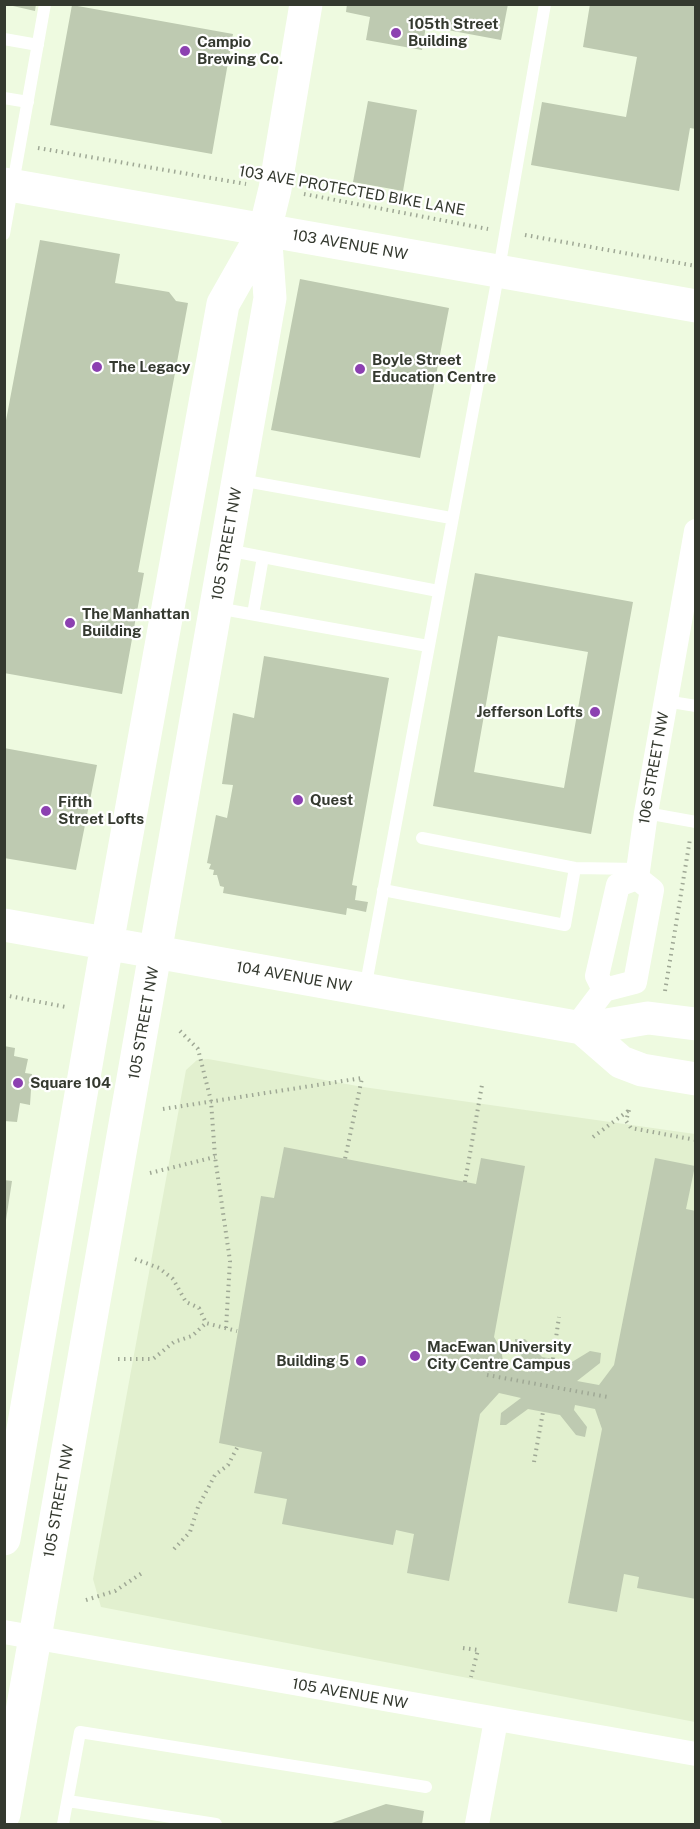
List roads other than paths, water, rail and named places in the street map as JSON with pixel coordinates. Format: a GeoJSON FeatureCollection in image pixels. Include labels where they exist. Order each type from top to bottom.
{"type":"FeatureCollection","features":[{"type":"Feature","properties":{"kind":"street","name":"105 STREET NW"},"geometry":{"type":"LineString","coordinates":[[4,1539],[107,944],[223,304],[265,230],[275,189],[306,4]]}},
{"type":"Feature","properties":{"kind":"street","name":"103 AVENUE NW"},"geometry":{"type":"LineString","coordinates":[[9,184],[696,306]]}},
{"type":"Feature","properties":{"kind":"street","name":"105 STREET NW"},"geometry":{"type":"LineString","coordinates":[[4,1814],[19,1636],[156,952],[270,298],[265,230]]}},
{"type":"Feature","properties":{"kind":"street","name":"106 STREET NW"},"geometry":{"type":"LineString","coordinates":[[637,873],[696,531]]}},
{"type":"Feature","properties":{"kind":"street"},"geometry":{"type":"LineString","coordinates":[[604,990],[597,976],[618,885],[637,873],[652,890],[635,982],[604,990],[580,1028],[621,1062],[642,1070],[696,1079]]}},
{"type":"Feature","properties":{"kind":"street","name":"104 AVENUE NW"},"geometry":{"type":"LineString","coordinates":[[4,925],[580,1028],[660,1018],[696,1024]]}},
{"type":"Feature","properties":{"kind":"street","name":"105 AVENUE NW"},"geometry":{"type":"LineString","coordinates":[[19,1636],[696,1754]]}},
{"type":"Feature","properties":{"kind":"street"},"geometry":{"type":"LineString","coordinates":[[477,1824],[496,1720]]}},
{"type":"Feature","properties":{"kind":"lane"},"geometry":{"type":"LineString","coordinates":[[4,234],[9,184],[20,145],[45,4]]}},
{"type":"Feature","properties":{"kind":"lane"},"geometry":{"type":"LineString","coordinates":[[365,990],[545,4]]}},
{"type":"Feature","properties":{"kind":"lane"},"geometry":{"type":"LineString","coordinates":[[4,39],[38,45]]}},
{"type":"Feature","properties":{"kind":"lane"},"geometry":{"type":"LineString","coordinates":[[4,98],[28,102]]}},
{"type":"Feature","properties":{"kind":"lane"},"geometry":{"type":"LineString","coordinates":[[238,480],[451,518]]}},
{"type":"Feature","properties":{"kind":"lane"},"geometry":{"type":"LineString","coordinates":[[226,550],[438,591]]}},
{"type":"Feature","properties":{"kind":"lane"},"geometry":{"type":"LineString","coordinates":[[253,614],[262,557]]}},
{"type":"Feature","properties":{"kind":"lane"},"geometry":{"type":"LineString","coordinates":[[216,607],[428,646]]}},
{"type":"Feature","properties":{"kind":"lane"},"geometry":{"type":"LineString","coordinates":[[665,701],[696,706]]}},
{"type":"Feature","properties":{"kind":"lane"},"geometry":{"type":"LineString","coordinates":[[646,813],[694,822]]}},
{"type":"Feature","properties":{"kind":"lane"},"geometry":{"type":"LineString","coordinates":[[422,838],[575,868],[637,873]]}},
{"type":"Feature","properties":{"kind":"lane"},"geometry":{"type":"LineString","coordinates":[[383,890],[565,925],[575,868]]}},
{"type":"Feature","properties":{"kind":"lane"},"geometry":{"type":"LineString","coordinates":[[63,1824],[80,1732],[426,1787]]}},
{"type":"Feature","properties":{"kind":"lane"},"geometry":{"type":"LineString","coordinates":[[68,1801],[216,1824]]}},
{"type":"Feature","properties":{"kind":"place","name":"105th Street Building"},"geometry":{"type":"Point","coordinates":[396,33]}},
{"type":"Feature","properties":{"kind":"place","name":"Campio Brewing Co."},"geometry":{"type":"Point","coordinates":[185,51]}},
{"type":"Feature","properties":{"kind":"place","name":"The Legacy"},"geometry":{"type":"Point","coordinates":[97,367]}},
{"type":"Feature","properties":{"kind":"place","name":"Boyle Street Education Centre"},"geometry":{"type":"Point","coordinates":[360,369]}},
{"type":"Feature","properties":{"kind":"place","name":"The Manhattan Building"},"geometry":{"type":"Point","coordinates":[70,623]}},
{"type":"Feature","properties":{"kind":"place","name":"Jefferson Lofts"},"geometry":{"type":"Point","coordinates":[595,712]}},
{"type":"Feature","properties":{"kind":"place","name":"Quest"},"geometry":{"type":"Point","coordinates":[298,800]}},
{"type":"Feature","properties":{"kind":"place","name":"Fifth Street Lofts"},"geometry":{"type":"Point","coordinates":[46,811]}},
{"type":"Feature","properties":{"kind":"place","name":"Square 104"},"geometry":{"type":"Point","coordinates":[18,1083]}},
{"type":"Feature","properties":{"kind":"place","name":"MacEwan University City Centre Campus"},"geometry":{"type":"Point","coordinates":[415,1356]}},
{"type":"Feature","properties":{"kind":"place","name":"Building 5"},"geometry":{"type":"Point","coordinates":[361,1361]}}]}
